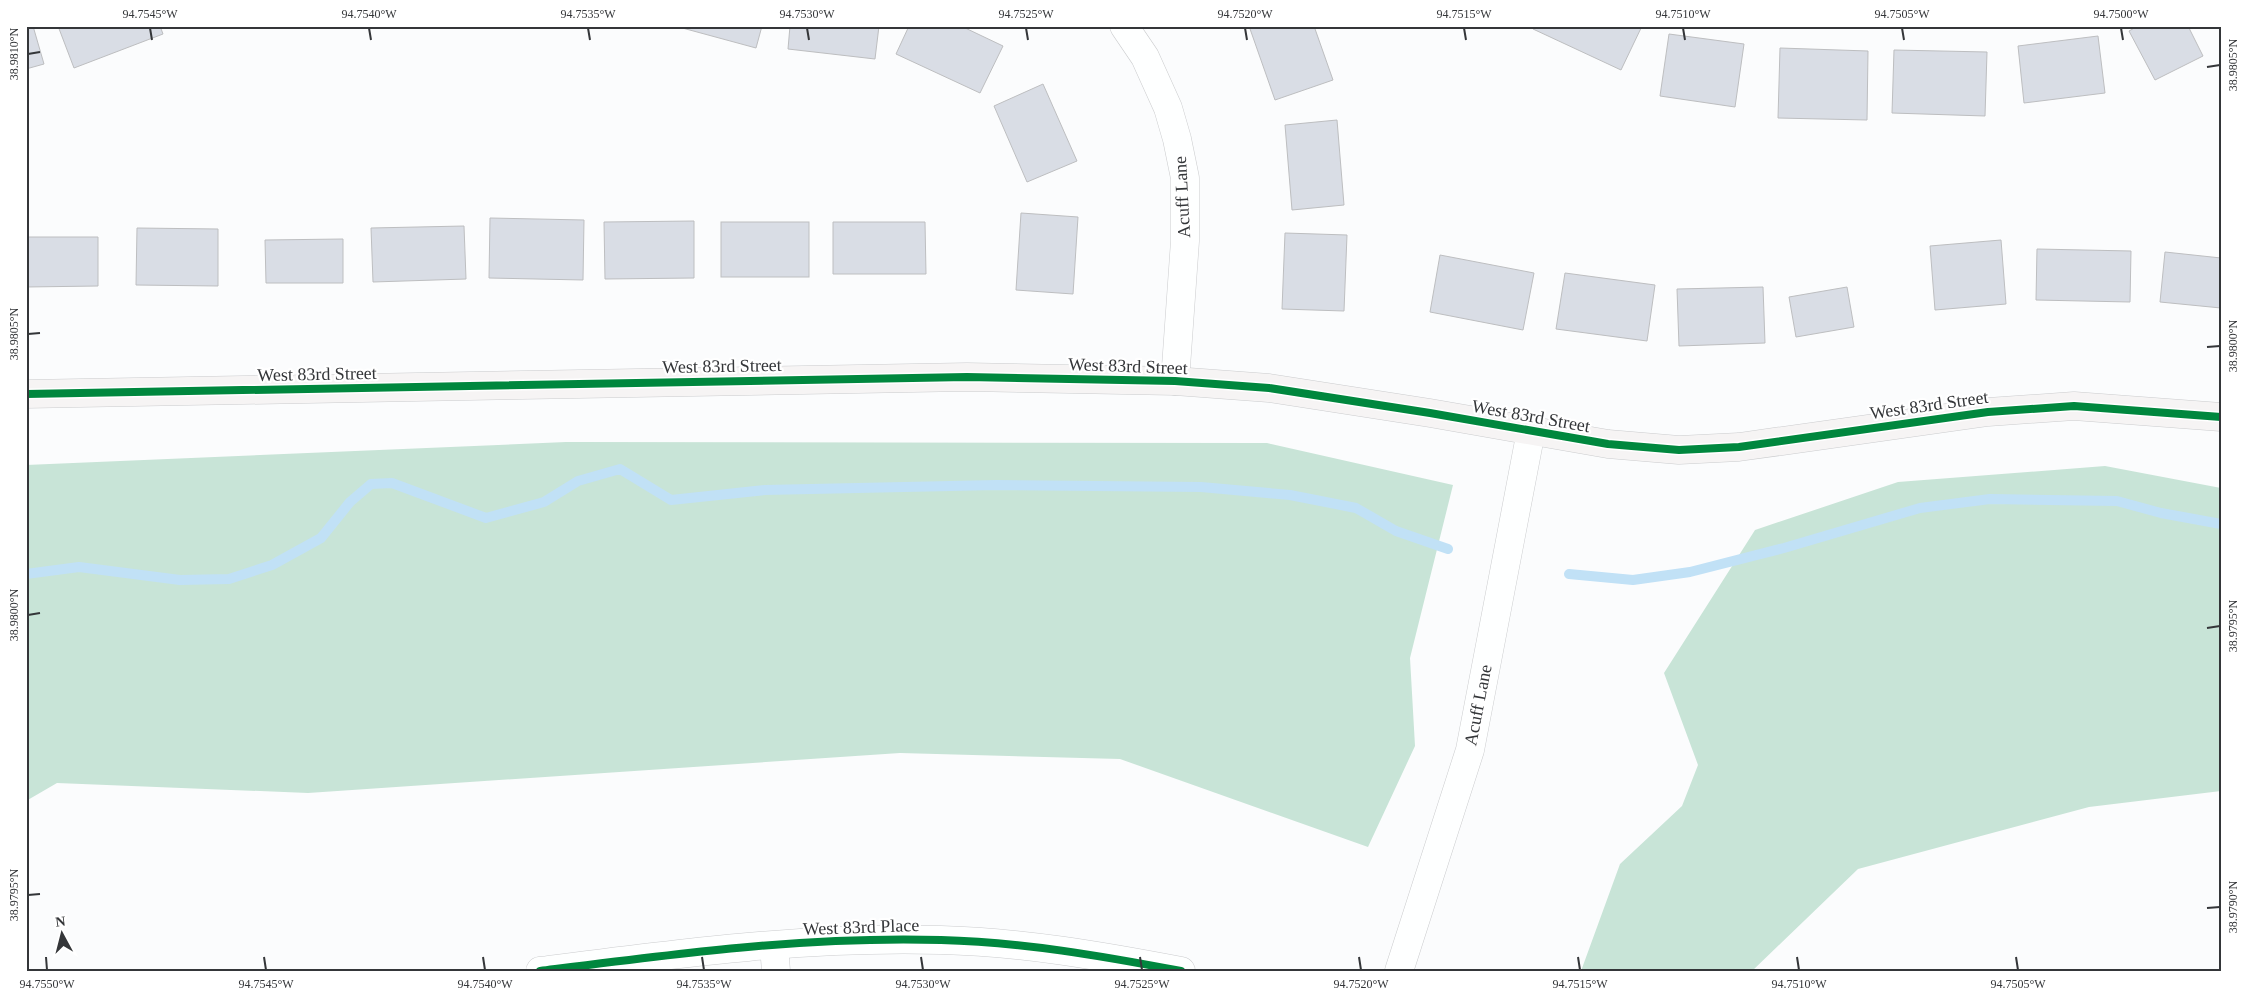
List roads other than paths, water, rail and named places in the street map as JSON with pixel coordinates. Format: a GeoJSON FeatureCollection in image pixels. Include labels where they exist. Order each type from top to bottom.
{"type":"FeatureCollection","features":[{"type":"Feature","properties":{"kind":"street","name":"Acuff Lane"},"geometry":{"type":"LineString","coordinates":[[1124,26],[1145,57],[1168,108],[1178,139],[1184,178],[1185,241],[1175,381]]}},
{"type":"Feature","properties":{"kind":"street","name":"West 83rd Street"},"geometry":{"type":"LineString","coordinates":[[26,394],[967,377],[1175,381],[1269,388],[1430,413],[1530,432],[1608,444],[1679,450],[1739,447],[1988,412],[2074,406],[2221,416]]}},
{"type":"Feature","properties":{"kind":"street","name":"Acuff Lane"},"geometry":{"type":"LineString","coordinates":[[1399,971],[1470,750],[1530,432]]}},
{"type":"Feature","properties":{"kind":"street","name":"West 83rd Place"},"geometry":{"type":"LineString","coordinates":[[540,971],[653,957],[775,958],[820,941],[941,940],[1074,951],[1181,971]]}},
{"type":"Feature","properties":{"kind":"waterway"},"geometry":{"type":"LineString","coordinates":[[26,574],[79,567],[180,580],[229,579],[272,565],[321,538],[350,502],[371,484],[392,483],[486,518],[544,502],[578,481],[620,469],[671,500],[765,490],[997,485],[1201,487],[1290,495],[1356,508],[1396,531],[1448,549]]}},
{"type":"Feature","properties":{"kind":"waterway"},"geometry":{"type":"LineString","coordinates":[[1569,574],[1633,580],[1690,572],[1784,548],[1920,508],[1990,499],[2117,501],[2161,513],[2221,524]]}}]}
